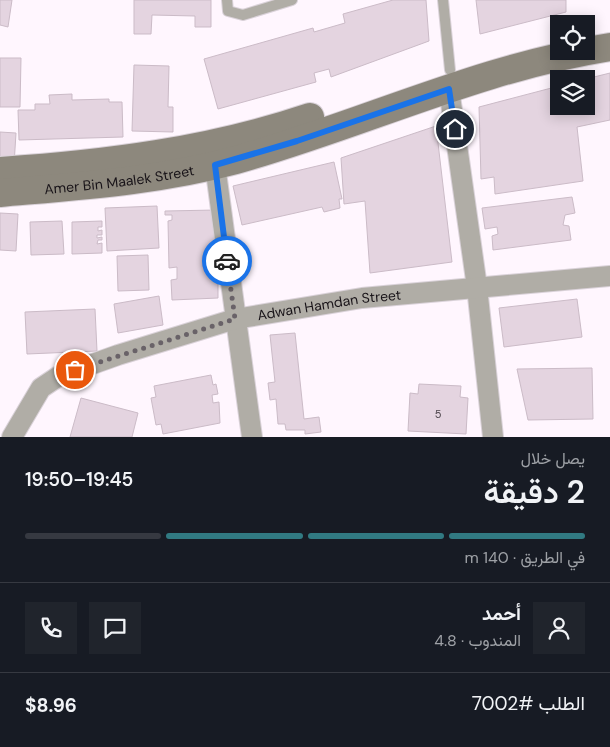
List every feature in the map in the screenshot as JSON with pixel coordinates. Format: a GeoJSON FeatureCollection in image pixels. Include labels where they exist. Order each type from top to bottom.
{"type":"FeatureCollection","features":[{"type":"Feature","properties":{"kind":"street"},"geometry":{"type":"LineString","coordinates":[[595,30],[610,28]]}},
{"type":"Feature","properties":{"kind":"street","name":"Amer Bin Maalek Street"},"geometry":{"type":"LineString","coordinates":[[0,193],[129,181],[215,165],[297,141],[529,45],[550,40]]}},
{"type":"Feature","properties":{"kind":"street","name":"Amer Bin Maalek Street"},"geometry":{"type":"LineString","coordinates":[[0,171],[118,161],[180,151],[449,79],[610,47]]}},
{"type":"Feature","properties":{"kind":"street"},"geometry":{"type":"LineString","coordinates":[[449,79],[477,287],[493,437]]}},
{"type":"Feature","properties":{"kind":"street"},"geometry":{"type":"LineString","coordinates":[[215,165],[252,437]]}},
{"type":"Feature","properties":{"kind":"street","name":"Adwan Hamdan Street"},"geometry":{"type":"LineString","coordinates":[[12,437],[41,388],[59,376],[118,355],[235,319],[362,298],[610,276]]}},
{"type":"Feature","properties":{"kind":"lane"},"geometry":{"type":"LineString","coordinates":[[227,0],[228,11],[242,15],[292,0]]}},
{"type":"Feature","properties":{"kind":"lane"},"geometry":{"type":"LineString","coordinates":[[443,0],[449,79]]}},
{"type":"Feature","properties":{"kind":"building"},"geometry":{"type":"Polygon","coordinates":[[[0,0],[12,0],[8,27],[0,25],[0,0]]]}},
{"type":"Feature","properties":{"kind":"building"},"geometry":{"type":"Polygon","coordinates":[[[134,0],[211,0],[211,27],[195,27],[195,16],[152,15],[151,34],[134,34],[134,0]]]}},
{"type":"Feature","properties":{"kind":"building"},"geometry":{"type":"Polygon","coordinates":[[[393,0],[426,0],[429,41],[331,77],[329,69],[314,73],[316,82],[218,109],[204,59],[313,28],[314,32],[345,23],[343,14],[393,0]]]}},
{"type":"Feature","properties":{"kind":"building"},"geometry":{"type":"Polygon","coordinates":[[[476,0],[566,0],[566,12],[480,34],[476,0]]]}},
{"type":"Feature","properties":{"kind":"building"},"geometry":{"type":"Polygon","coordinates":[[[0,58],[21,58],[20,107],[0,107],[0,58]]]}},
{"type":"Feature","properties":{"kind":"building"},"geometry":{"type":"Polygon","coordinates":[[[134,65],[169,66],[168,107],[173,107],[173,132],[132,131],[134,65]]]}},
{"type":"Feature","properties":{"kind":"building"},"geometry":{"type":"Polygon","coordinates":[[[610,73],[610,120],[577,127],[583,181],[495,194],[494,177],[481,179],[479,107],[550,88],[550,115],[595,115],[595,77],[610,73]]]}},
{"type":"Feature","properties":{"kind":"building"},"geometry":{"type":"Polygon","coordinates":[[[72,94],[72,100],[109,99],[109,102],[122,102],[123,137],[19,140],[18,110],[35,110],[35,104],[50,104],[49,95],[72,94]]]}},
{"type":"Feature","properties":{"kind":"building"},"geometry":{"type":"Polygon","coordinates":[[[436,126],[452,262],[370,273],[365,201],[344,204],[341,158],[436,126]]]}},
{"type":"Feature","properties":{"kind":"building"},"geometry":{"type":"Polygon","coordinates":[[[0,132],[16,133],[14,165],[0,164],[0,132]]]}},
{"type":"Feature","properties":{"kind":"building"},"geometry":{"type":"Polygon","coordinates":[[[334,162],[342,199],[339,199],[340,208],[324,212],[322,207],[242,225],[233,186],[334,162]]]}},
{"type":"Feature","properties":{"kind":"building"},"geometry":{"type":"Polygon","coordinates":[[[572,197],[575,213],[565,215],[563,225],[569,226],[571,240],[493,250],[492,236],[498,234],[497,227],[485,229],[482,208],[572,197]]]}},
{"type":"Feature","properties":{"kind":"building"},"geometry":{"type":"Polygon","coordinates":[[[157,206],[159,248],[107,251],[105,208],[157,206]]]}},
{"type":"Feature","properties":{"kind":"building"},"geometry":{"type":"Polygon","coordinates":[[[216,210],[217,240],[214,240],[214,248],[218,248],[218,268],[212,268],[213,276],[218,276],[218,298],[172,300],[171,280],[177,279],[177,267],[169,268],[168,221],[172,220],[172,215],[165,215],[165,211],[216,210]]]}},
{"type":"Feature","properties":{"kind":"building"},"geometry":{"type":"Polygon","coordinates":[[[0,213],[18,214],[16,251],[0,250],[0,213]]]}},
{"type":"Feature","properties":{"kind":"building"},"geometry":{"type":"Polygon","coordinates":[[[62,221],[64,254],[31,255],[30,222],[62,221]]]}},
{"type":"Feature","properties":{"kind":"building"},"geometry":{"type":"Polygon","coordinates":[[[102,221],[102,227],[98,227],[98,231],[102,230],[102,235],[97,235],[97,238],[102,237],[102,240],[98,240],[97,244],[102,243],[102,253],[72,254],[72,222],[102,221]]]}},
{"type":"Feature","properties":{"kind":"building"},"geometry":{"type":"Polygon","coordinates":[[[148,255],[149,290],[118,291],[117,256],[148,255]]]}},
{"type":"Feature","properties":{"kind":"building"},"geometry":{"type":"Polygon","coordinates":[[[159,296],[163,325],[118,333],[114,304],[159,296]]]}},
{"type":"Feature","properties":{"kind":"building"},"geometry":{"type":"Polygon","coordinates":[[[577,299],[582,337],[504,347],[499,308],[577,299]]]}},
{"type":"Feature","properties":{"kind":"building"},"geometry":{"type":"Polygon","coordinates":[[[95,309],[97,351],[27,354],[25,312],[95,309]]]}},
{"type":"Feature","properties":{"kind":"building"},"geometry":{"type":"Polygon","coordinates":[[[295,333],[304,419],[319,417],[321,432],[305,434],[305,430],[286,430],[285,424],[278,424],[276,399],[270,400],[268,383],[275,382],[270,335],[295,333]]]}},
{"type":"Feature","properties":{"kind":"building"},"geometry":{"type":"Polygon","coordinates":[[[592,368],[593,419],[528,420],[517,369],[592,368]]]}},
{"type":"Feature","properties":{"kind":"building"},"geometry":{"type":"Polygon","coordinates":[[[211,375],[213,385],[216,384],[218,394],[212,395],[213,403],[219,402],[220,423],[163,434],[161,424],[156,425],[151,398],[156,397],[154,386],[211,375]]]}},
{"type":"Feature","properties":{"kind":"building"},"geometry":{"type":"Polygon","coordinates":[[[419,384],[461,386],[460,397],[468,398],[466,434],[408,431],[410,393],[418,394],[419,384]]]}},
{"type":"Feature","properties":{"kind":"building"},"geometry":{"type":"Polygon","coordinates":[[[81,398],[138,413],[132,437],[70,437],[81,398]]]}},
{"type":"Feature","properties":{"kind":"way so far"},"geometry":{"type":"LineString","coordinates":[[75,370],[235,319],[227,261]]}},
{"type":"Feature","properties":{"kind":"route"},"geometry":{"type":"LineString","coordinates":[[227,261],[215,165],[297,141],[449,89],[455,129]]}}]}
